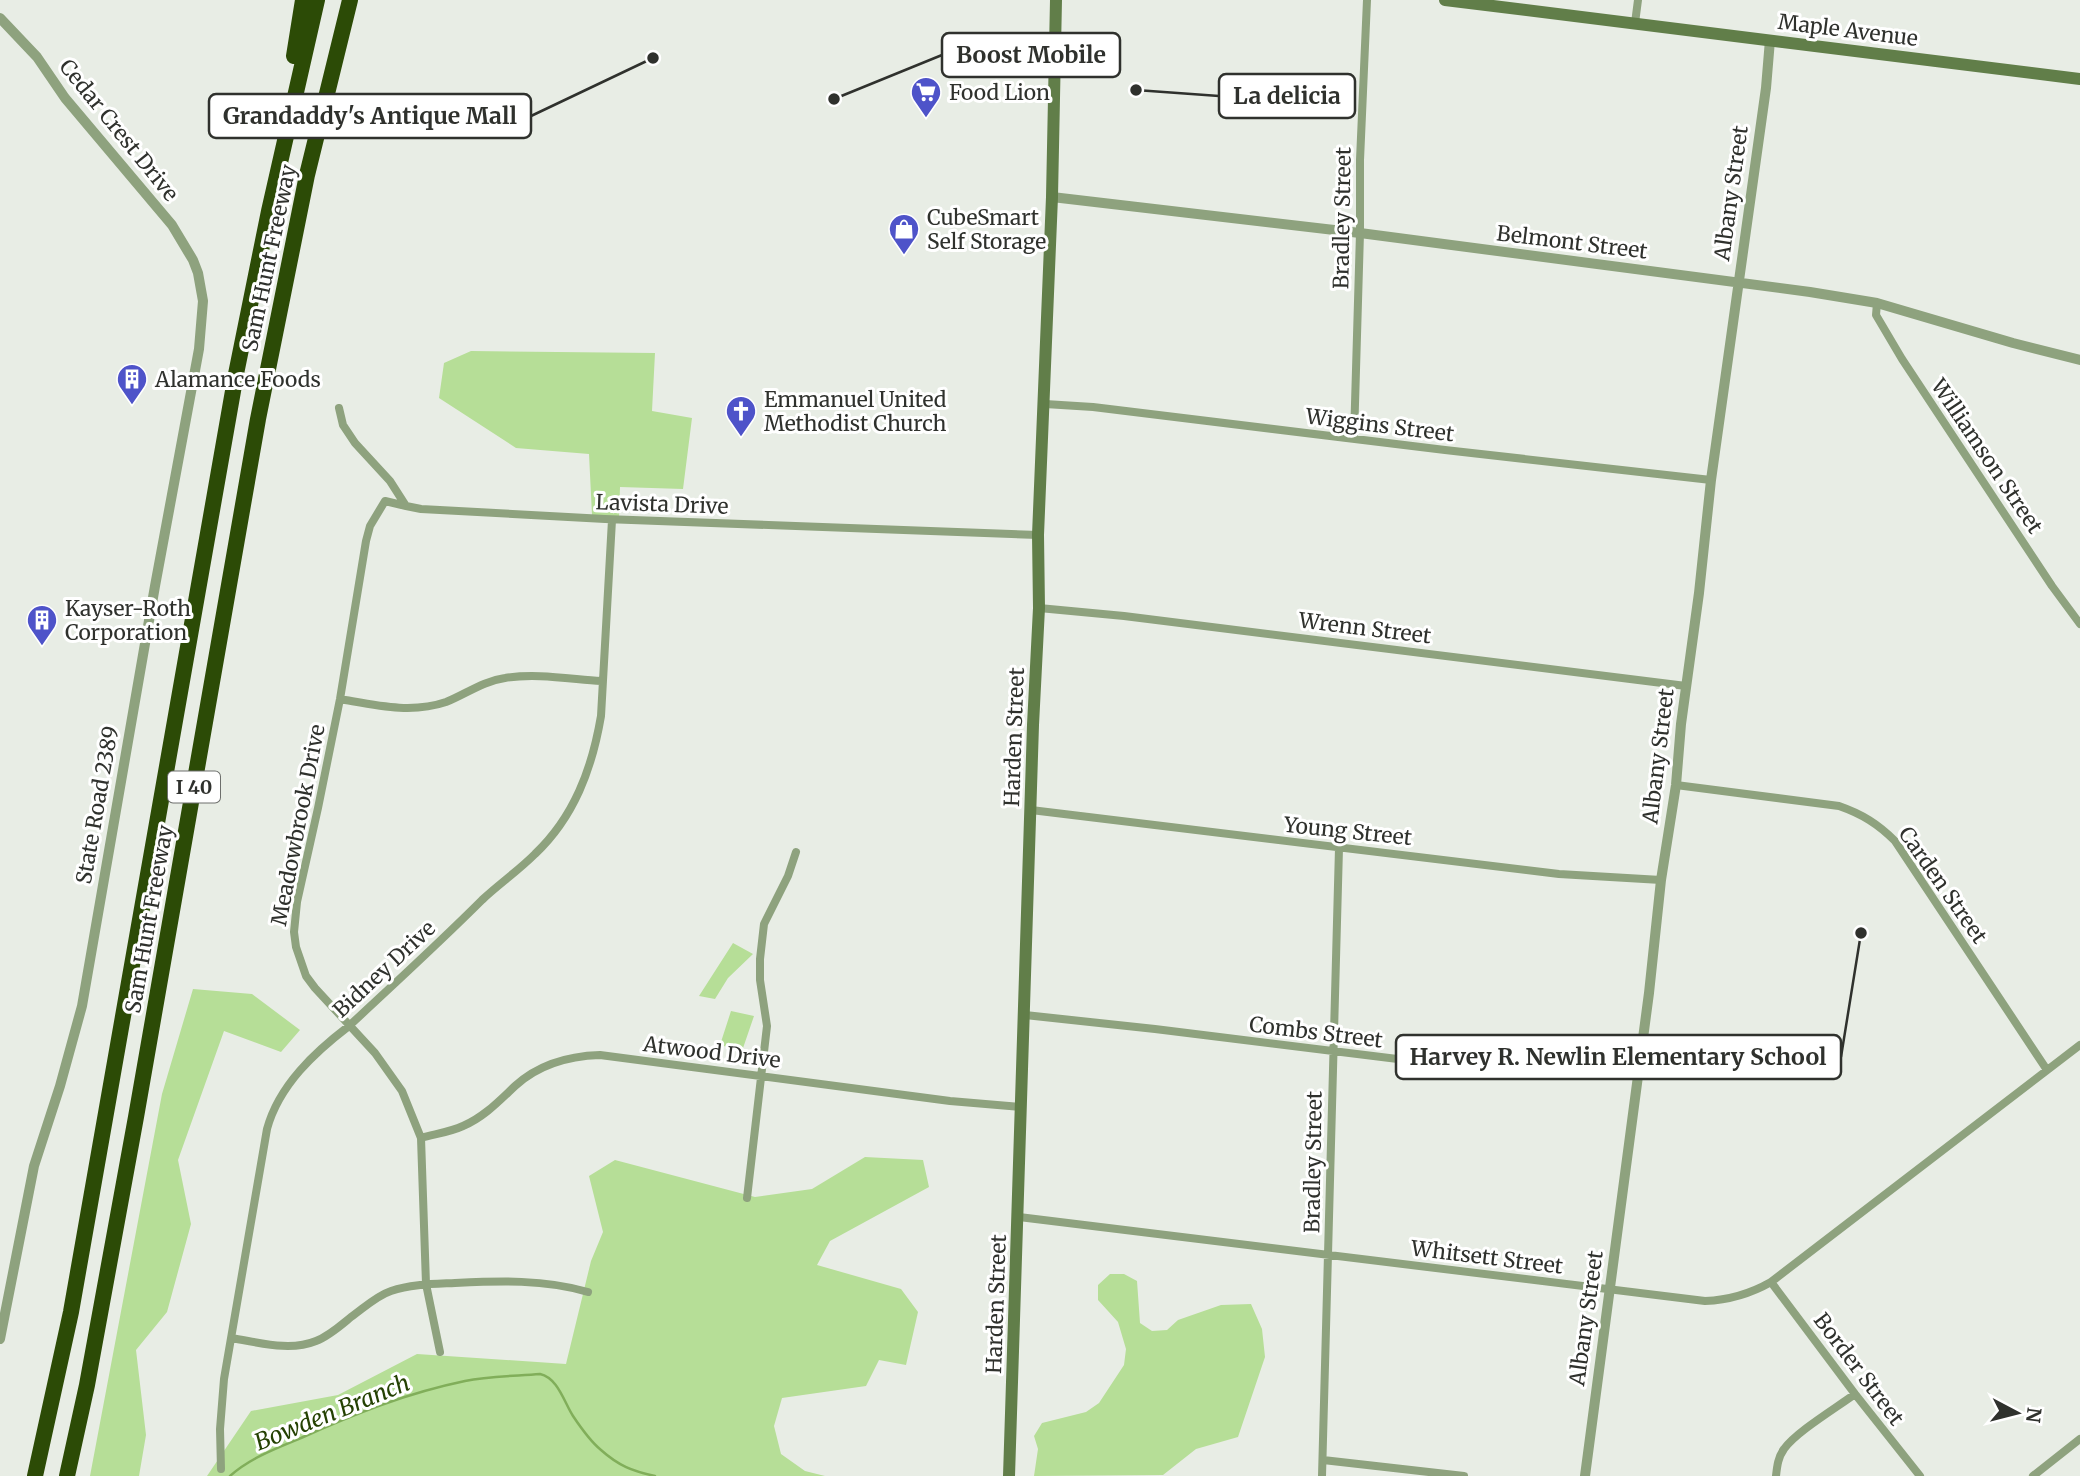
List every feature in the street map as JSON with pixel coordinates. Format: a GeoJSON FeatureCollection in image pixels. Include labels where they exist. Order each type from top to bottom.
{"type":"FeatureCollection","features":[{"type":"Feature","properties":{"kind":"highway"},"geometry":{"type":"LineString","coordinates":[[269,211],[303,0]]}},
{"type":"Feature","properties":{"kind":"highway","name":"Sam Hunt Freeway"},"geometry":{"type":"LineString","coordinates":[[36,1476],[71,1312],[234,388],[269,211],[317,0]]}},
{"type":"Feature","properties":{"kind":"highway","name":"Sam Hunt Freeway"},"geometry":{"type":"LineString","coordinates":[[67,1476],[87,1385],[136,1117],[258,419],[307,175],[350,0]]}},
{"type":"Feature","properties":{"kind":"main road","name":"Harden Street"},"geometry":{"type":"LineString","coordinates":[[1009,1476],[1039,608],[1038,535],[1052,197],[1056,0]]}},
{"type":"Feature","properties":{"kind":"main road","name":"Maple Avenue"},"geometry":{"type":"LineString","coordinates":[[1445,0],[2080,79]]}},
{"type":"Feature","properties":{"kind":"street","name":"Bradley Street"},"geometry":{"type":"LineString","coordinates":[[1354,438],[1360,160],[1367,0]]}},
{"type":"Feature","properties":{"kind":"street"},"geometry":{"type":"LineString","coordinates":[[1635,23],[1638,0]]}},
{"type":"Feature","properties":{"kind":"street","name":"Cedar Crest Drive"},"geometry":{"type":"LineString","coordinates":[[0,18],[37,57],[65,98],[172,225],[198,273]]}},
{"type":"Feature","properties":{"kind":"street","name":"Albany Street"},"geometry":{"type":"LineString","coordinates":[[1585,1476],[1661,880],[1676,785],[1711,480],[1766,89],[1770,40]]}},
{"type":"Feature","properties":{"kind":"street","name":"Belmont Street"},"geometry":{"type":"LineString","coordinates":[[1052,197],[1360,233],[1738,282],[1877,303],[2080,360]]}},
{"type":"Feature","properties":{"kind":"street","name":"State Road 2389"},"geometry":{"type":"LineString","coordinates":[[0,1339],[34,1166],[82,1006],[199,349],[203,301],[198,273]]}},
{"type":"Feature","properties":{"kind":"street","name":"Williamson Street"},"geometry":{"type":"LineString","coordinates":[[1877,303],[1876,315],[1902,359],[2080,624]]}},
{"type":"Feature","properties":{"kind":"street","name":"Wiggins Street"},"geometry":{"type":"LineString","coordinates":[[1045,404],[1093,407],[1711,480]]}},
{"type":"Feature","properties":{"kind":"street"},"geometry":{"type":"LineString","coordinates":[[339,408],[343,425],[355,443],[390,481],[406,506]]}},
{"type":"Feature","properties":{"kind":"street","name":"Meadowbrook Drive"},"geometry":{"type":"LineString","coordinates":[[406,506],[386,501],[370,526],[366,541],[340,699],[297,902],[294,932],[298,955],[306,976],[374,1053],[402,1091],[421,1138],[426,1284],[440,1352]]}},
{"type":"Feature","properties":{"kind":"street","name":"Lavista Drive"},"geometry":{"type":"LineString","coordinates":[[406,506],[612,520],[1038,535]]}},
{"type":"Feature","properties":{"kind":"street","name":"Bidney Drive"},"geometry":{"type":"LineString","coordinates":[[220,1469],[220,1412],[224,1379],[269,1121],[275,1106],[294,1078],[324,1045],[349,1026],[534,855],[555,833],[578,795],[591,762],[601,716],[612,520]]}},
{"type":"Feature","properties":{"kind":"street","name":"Wrenn Street"},"geometry":{"type":"LineString","coordinates":[[1039,608],[1124,616],[1686,686]]}},
{"type":"Feature","properties":{"kind":"street"},"geometry":{"type":"LineString","coordinates":[[340,699],[402,709],[418,708],[449,701],[488,682],[503,678],[518,676],[601,681]]}},
{"type":"Feature","properties":{"kind":"street","name":"Carden Street"},"geometry":{"type":"LineString","coordinates":[[1676,785],[1839,806],[1872,820],[1895,841],[2047,1070]]}},
{"type":"Feature","properties":{"kind":"street","name":"Young Street"},"geometry":{"type":"LineString","coordinates":[[1031,810],[1559,874],[1661,880]]}},
{"type":"Feature","properties":{"kind":"street","name":"Bradley Street"},"geometry":{"type":"LineString","coordinates":[[1322,1476],[1339,848]]}},
{"type":"Feature","properties":{"kind":"street"},"geometry":{"type":"LineString","coordinates":[[747,1198],[767,1026],[760,980],[764,924],[788,876],[796,852]]}},
{"type":"Feature","properties":{"kind":"street","name":"Combs Street"},"geometry":{"type":"LineString","coordinates":[[1025,1015],[1519,1074],[1571,1065],[1604,1052],[1641,1047]]}},
{"type":"Feature","properties":{"kind":"street","name":"Whitsett Street"},"geometry":{"type":"LineString","coordinates":[[1019,1217],[1705,1301],[1722,1300],[1745,1295],[1771,1282],[2080,1045]]}},
{"type":"Feature","properties":{"kind":"street","name":"Atwood Drive"},"geometry":{"type":"LineString","coordinates":[[421,1138],[463,1126],[496,1104],[528,1075],[551,1063],[600,1055],[950,1101],[1021,1107]]}},
{"type":"Feature","properties":{"kind":"street","name":"Border Street"},"geometry":{"type":"LineString","coordinates":[[1771,1282],[1920,1476]]}},
{"type":"Feature","properties":{"kind":"street"},"geometry":{"type":"LineString","coordinates":[[231,1338],[279,1346],[304,1345],[328,1335],[378,1297],[397,1289],[426,1284],[533,1283],[588,1292]]}},
{"type":"Feature","properties":{"kind":"street"},"geometry":{"type":"LineString","coordinates":[[1776,1476],[1782,1451],[1855,1394]]}},
{"type":"Feature","properties":{"kind":"street"},"geometry":{"type":"LineString","coordinates":[[2033,1476],[2080,1439]]}},
{"type":"Feature","properties":{"kind":"street"},"geometry":{"type":"LineString","coordinates":[[1323,1460],[1464,1476]]}},
{"type":"Feature","properties":{"kind":"green space"},"geometry":{"type":"Polygon","coordinates":[[[471,351],[655,353],[652,411],[692,418],[683,489],[620,487],[619,517],[592,515],[589,454],[516,448],[439,398],[444,363],[471,351]]]}},
{"type":"Feature","properties":{"kind":"green space"},"geometry":{"type":"Polygon","coordinates":[[[733,943],[753,954],[728,978],[715,999],[699,996],[733,943]]]}},
{"type":"Feature","properties":{"kind":"green space"},"geometry":{"type":"Polygon","coordinates":[[[193,989],[252,994],[300,1030],[281,1052],[224,1031],[178,1160],[191,1224],[167,1312],[136,1350],[146,1435],[139,1476],[90,1476],[162,1094],[193,989]]]}},
{"type":"Feature","properties":{"kind":"green space"},"geometry":{"type":"Polygon","coordinates":[[[731,1011],[754,1016],[742,1051],[720,1045],[731,1011]]]}},
{"type":"Feature","properties":{"kind":"green space"},"geometry":{"type":"Polygon","coordinates":[[[865,1157],[923,1160],[929,1187],[830,1241],[817,1265],[901,1289],[918,1312],[906,1365],[879,1360],[866,1386],[782,1398],[774,1426],[781,1454],[805,1471],[825,1476],[207,1476],[251,1411],[338,1395],[417,1354],[566,1364],[591,1261],[603,1232],[589,1176],[615,1160],[755,1197],[812,1189],[865,1157]]]}},
{"type":"Feature","properties":{"kind":"green space"},"geometry":{"type":"Polygon","coordinates":[[[1110,1274],[1124,1274],[1137,1281],[1140,1323],[1152,1331],[1167,1330],[1178,1320],[1221,1305],[1251,1304],[1262,1329],[1265,1357],[1238,1437],[1196,1449],[1163,1475],[1034,1476],[1038,1449],[1034,1436],[1042,1423],[1086,1412],[1099,1403],[1124,1365],[1126,1349],[1118,1322],[1098,1300],[1098,1285],[1110,1274]]]}},
{"type":"Feature","properties":{"kind":"waterway","name":"Bowden Branch"},"geometry":{"type":"LineString","coordinates":[[230,1476],[273,1450],[402,1398],[474,1379],[540,1374],[556,1385],[573,1416],[597,1446],[626,1467],[655,1476]]}},
{"type":"Feature","properties":{"kind":"place","name":"Grandaddy's Antique Mall"},"geometry":{"type":"Point","coordinates":[653,58]}},
{"type":"Feature","properties":{"kind":"place","name":"La delicia"},"geometry":{"type":"Point","coordinates":[1136,90]}},
{"type":"Feature","properties":{"kind":"place","name":"Boost Mobile"},"geometry":{"type":"Point","coordinates":[834,99]}},
{"type":"Feature","properties":{"kind":"place","name":"Food Lion"},"geometry":{"type":"Point","coordinates":[926,119]}},
{"type":"Feature","properties":{"kind":"place","name":"CubeSmart Self Storage"},"geometry":{"type":"Point","coordinates":[904,256]}},
{"type":"Feature","properties":{"kind":"place","name":"Alamance Foods"},"geometry":{"type":"Point","coordinates":[132,406]}},
{"type":"Feature","properties":{"kind":"place","name":"Emmanuel United Methodist Church"},"geometry":{"type":"Point","coordinates":[741,438]}},
{"type":"Feature","properties":{"kind":"place","name":"Kayser-Roth Corporation"},"geometry":{"type":"Point","coordinates":[42,647]}},
{"type":"Feature","properties":{"kind":"place","name":"Harvey R. Newlin Elementary School"},"geometry":{"type":"Point","coordinates":[1861,933]}}]}
